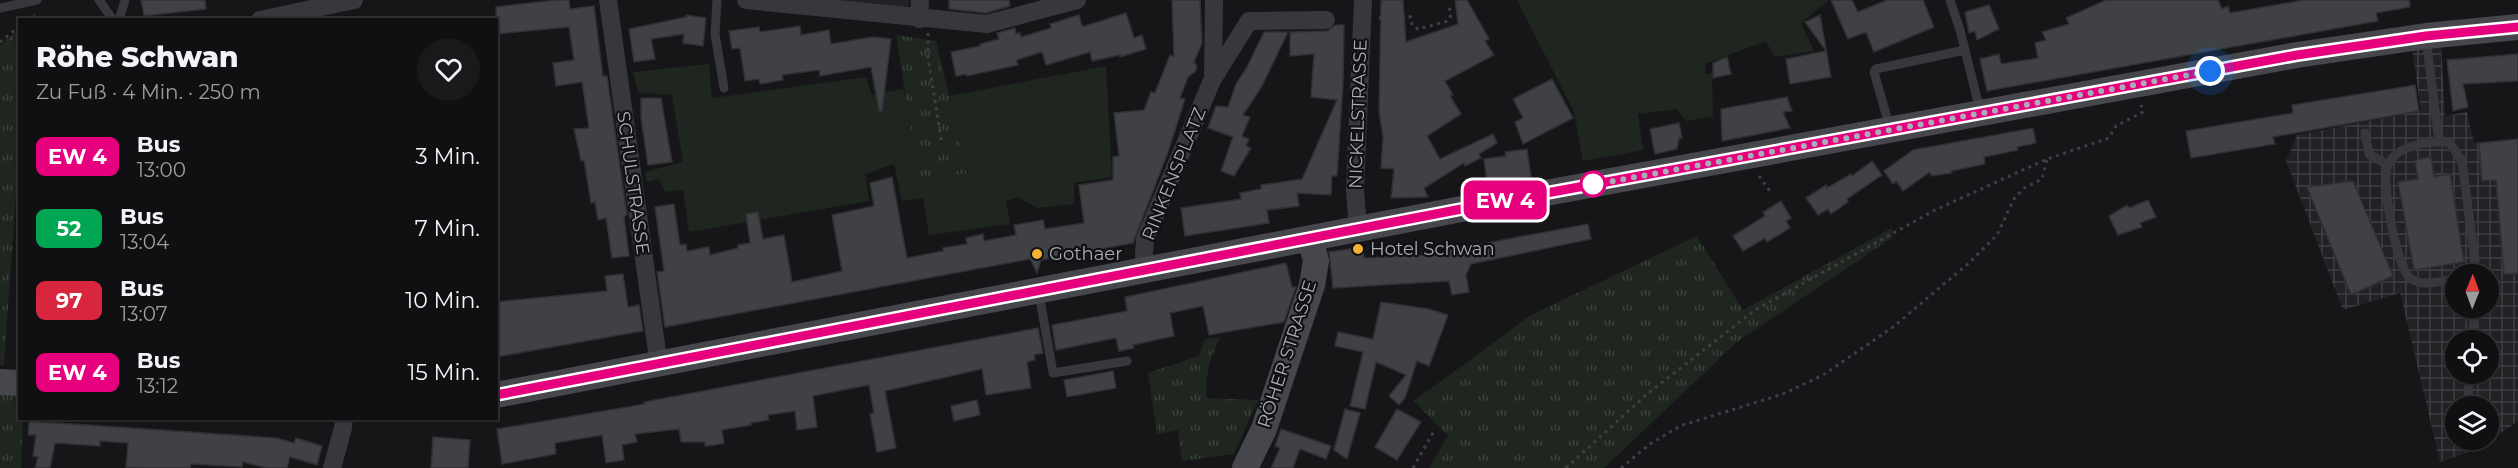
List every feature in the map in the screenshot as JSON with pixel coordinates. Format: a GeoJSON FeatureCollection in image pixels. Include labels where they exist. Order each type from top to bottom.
{"type":"FeatureCollection","features":[{"type":"Feature","properties":{"kind":"main road"},"geometry":{"type":"LineString","coordinates":[[498,395],[659,366],[1358,228],[1890,129],[2297,55],[2426,36],[2518,27]]}},
{"type":"Feature","properties":{"kind":"main road","name":"RÖHER STRASSE"},"geometry":{"type":"LineString","coordinates":[[1245,468],[1264,429],[1312,285],[1316,261],[1310,238]]}},
{"type":"Feature","properties":{"kind":"main road"},"geometry":{"type":"LineString","coordinates":[[0,382],[18,383]]}},
{"type":"Feature","properties":{"kind":"street","name":"SCHULSTRASSE"},"geometry":{"type":"LineString","coordinates":[[608,0],[659,366]]}},
{"type":"Feature","properties":{"kind":"street"},"geometry":{"type":"LineString","coordinates":[[746,0],[924,19],[998,23],[1077,0]]}},
{"type":"Feature","properties":{"kind":"street"},"geometry":{"type":"LineString","coordinates":[[920,0],[924,19]]}},
{"type":"Feature","properties":{"kind":"street","name":"RINKENSPLATZ"},"geometry":{"type":"LineString","coordinates":[[1213,78],[1214,0]]}},
{"type":"Feature","properties":{"kind":"street"},"geometry":{"type":"LineString","coordinates":[[269,18],[343,1]]}},
{"type":"Feature","properties":{"kind":"street","name":"NICKELSTRASSE"},"geometry":{"type":"LineString","coordinates":[[1358,228],[1355,190],[1362,9]]}},
{"type":"Feature","properties":{"kind":"street","name":"RINKENSPLATZ"},"geometry":{"type":"LineString","coordinates":[[1146,271],[1145,239],[1213,78],[1249,21],[1326,20]]}},
{"type":"Feature","properties":{"kind":"street"},"geometry":{"type":"LineString","coordinates":[[332,468],[344,428],[344,420]]}},
{"type":"Feature","properties":{"kind":"lane"},"geometry":{"type":"LineString","coordinates":[[0,8],[37,0]]}},
{"type":"Feature","properties":{"kind":"lane"},"geometry":{"type":"LineString","coordinates":[[99,0],[112,18]]}},
{"type":"Feature","properties":{"kind":"lane"},"geometry":{"type":"LineString","coordinates":[[119,18],[125,0]]}},
{"type":"Feature","properties":{"kind":"lane"},"geometry":{"type":"LineString","coordinates":[[717,0],[715,34],[724,88]]}},
{"type":"Feature","properties":{"kind":"lane"},"geometry":{"type":"LineString","coordinates":[[1950,0],[1980,113]]}},
{"type":"Feature","properties":{"kind":"lane"},"geometry":{"type":"LineString","coordinates":[[2426,36],[2439,141]]}},
{"type":"Feature","properties":{"kind":"lane"},"geometry":{"type":"LineString","coordinates":[[1890,129],[1874,72],[1876,69],[1965,50]]}},
{"type":"Feature","properties":{"kind":"lane"},"geometry":{"type":"LineString","coordinates":[[2365,133],[2368,154],[2388,165]]}},
{"type":"Feature","properties":{"kind":"lane"},"geometry":{"type":"LineString","coordinates":[[2445,280],[2422,283],[2409,278],[2401,266],[2384,185],[2388,165],[2401,151],[2429,142],[2449,142],[2462,161],[2474,264]]}},
{"type":"Feature","properties":{"kind":"lane"},"geometry":{"type":"LineString","coordinates":[[1039,292],[1053,373],[1127,361]]}},
{"type":"Feature","properties":{"kind":"path"},"geometry":{"type":"LineString","coordinates":[[1362,9],[1411,17],[1413,25],[1419,29],[1448,21],[1451,15],[1449,6]]}},
{"type":"Feature","properties":{"kind":"path"},"geometry":{"type":"LineString","coordinates":[[924,19],[942,144]]}},
{"type":"Feature","properties":{"kind":"path"},"geometry":{"type":"LineString","coordinates":[[0,42],[18,28]]}},
{"type":"Feature","properties":{"kind":"path"},"geometry":{"type":"LineString","coordinates":[[1566,468],[1646,395],[1755,310],[1895,231],[2046,159],[2109,138],[2116,126],[2144,112],[2143,105],[2132,107]]}},
{"type":"Feature","properties":{"kind":"path"},"geometry":{"type":"LineString","coordinates":[[1621,468],[1650,444],[1680,426],[1783,394],[1823,375],[1893,327],[1969,263],[1997,235],[2014,199],[2024,188],[2042,179],[2046,159]]}},
{"type":"Feature","properties":{"kind":"path"},"geometry":{"type":"LineString","coordinates":[[1757,172],[1772,194]]}},
{"type":"Feature","properties":{"kind":"path"},"geometry":{"type":"LineString","coordinates":[[1413,468],[1434,431]]}},
{"type":"Feature","properties":{"kind":"shaded area"},"geometry":{"type":"Polygon","coordinates":[[[825,0],[909,0],[908,8],[825,0]]]}},
{"type":"Feature","properties":{"kind":"shaded area"},"geometry":{"type":"Polygon","coordinates":[[[2441,43],[2445,116],[2467,112],[2474,143],[2518,139],[2518,421],[2499,434],[2499,396],[2445,396],[2445,450],[2474,450],[2440,462],[2400,293],[2343,310],[2286,161],[2297,135],[2421,111],[2412,48],[2441,43]]]}},
{"type":"Feature","properties":{"kind":"green space"},"geometry":{"type":"Polygon","coordinates":[[[1517,0],[1829,0],[1801,23],[1814,51],[1774,57],[1766,41],[1705,64],[1706,74],[1712,73],[1713,117],[1686,121],[1677,109],[1638,114],[1643,150],[1583,161],[1574,112],[1517,0]]]}},
{"type":"Feature","properties":{"kind":"green space"},"geometry":{"type":"Polygon","coordinates":[[[18,30],[18,165],[4,365],[0,365],[0,46],[18,30]]]}},
{"type":"Feature","properties":{"kind":"green space"},"geometry":{"type":"Polygon","coordinates":[[[896,35],[936,41],[968,174],[919,181],[896,35]]]}},
{"type":"Feature","properties":{"kind":"green space"},"geometry":{"type":"Polygon","coordinates":[[[709,64],[712,98],[866,77],[872,95],[904,89],[920,181],[968,173],[949,96],[1106,66],[1112,177],[1074,183],[1074,204],[1037,208],[1018,197],[1006,201],[1010,224],[929,235],[923,198],[902,201],[894,164],[865,174],[869,201],[689,232],[683,190],[665,192],[659,179],[646,182],[645,172],[683,162],[672,95],[638,93],[633,72],[709,64]]]}},
{"type":"Feature","properties":{"kind":"green space"},"geometry":{"type":"Polygon","coordinates":[[[1892,228],[1893,237],[1737,342],[1604,468],[1429,468],[1448,436],[1414,401],[1531,315],[1697,236],[1743,310],[1892,228]]]}},
{"type":"Feature","properties":{"kind":"green space"},"geometry":{"type":"Polygon","coordinates":[[[1220,337],[1209,367],[1206,382],[1207,398],[1258,400],[1234,454],[1182,461],[1178,430],[1157,434],[1148,373],[1199,356],[1205,339],[1220,337]]]}},
{"type":"Feature","properties":{"kind":"green space"},"geometry":{"type":"Polygon","coordinates":[[[0,391],[18,392],[18,420],[23,420],[21,468],[0,468],[0,391]]]}},
{"type":"Feature","properties":{"kind":"building"},"geometry":{"type":"Polygon","coordinates":[[[141,0],[205,0],[206,9],[144,16],[141,0]]]}},
{"type":"Feature","properties":{"kind":"building"},"geometry":{"type":"Polygon","coordinates":[[[556,0],[569,0],[570,9],[594,6],[603,76],[607,76],[627,215],[624,216],[629,256],[612,258],[606,218],[598,220],[595,202],[591,203],[584,160],[581,161],[574,129],[589,128],[582,82],[556,86],[553,63],[574,60],[569,27],[498,34],[496,7],[556,0]]]}},
{"type":"Feature","properties":{"kind":"building"},"geometry":{"type":"Polygon","coordinates":[[[949,0],[1009,0],[1010,6],[986,13],[949,9],[949,0]]]}},
{"type":"Feature","properties":{"kind":"building"},"geometry":{"type":"Polygon","coordinates":[[[1172,0],[1200,0],[1202,43],[1194,62],[1197,66],[1195,72],[1188,77],[1180,98],[1185,99],[1168,152],[1133,243],[1041,260],[1037,273],[1030,259],[665,327],[657,272],[664,271],[655,207],[674,204],[680,245],[686,244],[687,251],[709,247],[710,255],[750,243],[746,214],[758,212],[763,239],[784,235],[792,282],[842,271],[832,215],[874,206],[870,183],[892,177],[907,258],[967,244],[966,238],[983,234],[984,241],[1016,235],[1014,225],[1043,220],[1045,229],[1084,223],[1079,185],[1113,180],[1113,157],[1119,156],[1114,113],[1144,110],[1151,92],[1155,93],[1170,55],[1174,57],[1172,0]]]}},
{"type":"Feature","properties":{"kind":"building"},"geometry":{"type":"Polygon","coordinates":[[[1381,0],[1403,0],[1406,42],[1458,24],[1455,0],[1467,0],[1489,39],[1485,41],[1494,55],[1445,81],[1453,95],[1450,96],[1461,114],[1427,136],[1440,159],[1493,134],[1497,143],[1479,154],[1481,158],[1465,166],[1464,163],[1424,188],[1428,197],[1391,198],[1394,169],[1381,168],[1383,137],[1379,112],[1381,0]]]}},
{"type":"Feature","properties":{"kind":"building"},"geometry":{"type":"Polygon","coordinates":[[[1831,0],[1852,0],[1858,12],[1887,0],[1923,0],[1934,27],[1874,52],[1866,32],[1848,39],[1831,0]]]}},
{"type":"Feature","properties":{"kind":"building"},"geometry":{"type":"Polygon","coordinates":[[[2106,0],[2218,0],[2222,9],[2228,6],[2230,13],[2304,0],[2409,0],[2410,7],[2376,13],[2378,21],[1987,91],[1980,59],[1999,54],[2001,64],[2038,58],[2035,43],[2046,40],[2042,32],[2069,24],[2066,18],[2106,0]]]}},
{"type":"Feature","properties":{"kind":"building"},"geometry":{"type":"Polygon","coordinates":[[[1989,5],[1999,29],[1977,40],[1975,31],[1969,33],[1965,12],[1989,5]]]}},
{"type":"Feature","properties":{"kind":"building"},"geometry":{"type":"Polygon","coordinates":[[[1126,13],[1134,38],[1142,35],[1146,49],[1120,57],[1120,55],[1092,61],[1090,52],[1046,65],[1042,52],[1016,60],[1018,65],[967,76],[966,74],[956,76],[951,52],[999,39],[997,33],[1015,28],[1016,34],[1020,33],[1021,37],[1051,28],[1050,24],[1079,15],[1082,26],[1085,26],[1126,13]]]}},
{"type":"Feature","properties":{"kind":"building"},"geometry":{"type":"Polygon","coordinates":[[[686,15],[706,18],[703,46],[683,43],[684,34],[651,39],[655,59],[634,62],[629,29],[686,17],[686,15]]]}},
{"type":"Feature","properties":{"kind":"building"},"geometry":{"type":"Polygon","coordinates":[[[1820,15],[1831,77],[1790,84],[1786,59],[1826,51],[1805,22],[1820,15]]]}},
{"type":"Feature","properties":{"kind":"building"},"geometry":{"type":"Polygon","coordinates":[[[1336,25],[1344,25],[1343,84],[1337,176],[1332,176],[1331,195],[1297,193],[1299,206],[1267,210],[1269,223],[1185,236],[1181,208],[1241,199],[1240,193],[1261,189],[1261,185],[1302,179],[1337,100],[1311,97],[1314,54],[1290,56],[1290,32],[1327,31],[1336,25]]]}},
{"type":"Feature","properties":{"kind":"building"},"geometry":{"type":"Polygon","coordinates":[[[800,26],[801,35],[829,30],[831,44],[872,37],[891,39],[882,111],[879,111],[871,67],[820,76],[819,70],[782,75],[783,80],[760,84],[759,79],[745,81],[740,48],[732,49],[729,31],[759,27],[760,32],[800,26]]]}},
{"type":"Feature","properties":{"kind":"building"},"geometry":{"type":"Polygon","coordinates":[[[1264,32],[1288,32],[1262,86],[1243,115],[1250,117],[1242,136],[1249,139],[1246,146],[1251,148],[1234,176],[1221,171],[1233,137],[1208,128],[1216,106],[1228,107],[1236,84],[1264,32]]]}},
{"type":"Feature","properties":{"kind":"building"},"geometry":{"type":"Polygon","coordinates":[[[2518,54],[2518,81],[2463,84],[2468,107],[2453,111],[2447,60],[2518,54]]]}},
{"type":"Feature","properties":{"kind":"building"},"geometry":{"type":"Polygon","coordinates":[[[1727,57],[1731,74],[1713,78],[1713,63],[1727,57]]]}},
{"type":"Feature","properties":{"kind":"building"},"geometry":{"type":"Polygon","coordinates":[[[1552,79],[1573,118],[1523,144],[1515,122],[1523,118],[1513,99],[1552,79]]]}},
{"type":"Feature","properties":{"kind":"building"},"geometry":{"type":"Polygon","coordinates":[[[2415,85],[2419,111],[2273,137],[2275,144],[2191,158],[2186,131],[2293,113],[2292,105],[2415,85]]]}},
{"type":"Feature","properties":{"kind":"building"},"geometry":{"type":"Polygon","coordinates":[[[1787,97],[1792,111],[1783,112],[1790,128],[1722,141],[1721,109],[1787,97]]]}},
{"type":"Feature","properties":{"kind":"building"},"geometry":{"type":"Polygon","coordinates":[[[641,98],[661,98],[672,162],[648,165],[641,118],[641,98]]]}},
{"type":"Feature","properties":{"kind":"building"},"geometry":{"type":"Polygon","coordinates":[[[1679,123],[1682,138],[1679,138],[1677,149],[1655,154],[1650,129],[1679,123]]]}},
{"type":"Feature","properties":{"kind":"building"},"geometry":{"type":"Polygon","coordinates":[[[2033,128],[2036,143],[2017,147],[2018,150],[1984,157],[1985,164],[1951,171],[1952,173],[1931,176],[1930,172],[1903,191],[1896,181],[1893,184],[1884,171],[1913,150],[2033,128]]]}},
{"type":"Feature","properties":{"kind":"building"},"geometry":{"type":"Polygon","coordinates":[[[2518,139],[2518,273],[2504,274],[2496,180],[2482,181],[2479,143],[2518,139]]]}},
{"type":"Feature","properties":{"kind":"building"},"geometry":{"type":"Polygon","coordinates":[[[1527,149],[1531,177],[1487,183],[1484,159],[1506,156],[1505,152],[1527,149]]]}},
{"type":"Feature","properties":{"kind":"building"},"geometry":{"type":"Polygon","coordinates":[[[2431,157],[2434,177],[2450,174],[2464,262],[2414,270],[2398,182],[2418,179],[2415,160],[2431,157]]]}},
{"type":"Feature","properties":{"kind":"building"},"geometry":{"type":"Polygon","coordinates":[[[1872,161],[1882,175],[1847,199],[1848,202],[1831,214],[1828,209],[1818,215],[1806,198],[1826,185],[1827,188],[1851,174],[1852,176],[1872,161]]]}},
{"type":"Feature","properties":{"kind":"building"},"geometry":{"type":"Polygon","coordinates":[[[2353,181],[2393,276],[2351,295],[2307,187],[2353,181]]]}},
{"type":"Feature","properties":{"kind":"building"},"geometry":{"type":"Polygon","coordinates":[[[2148,200],[2156,217],[2140,223],[2142,227],[2118,235],[2109,216],[2127,205],[2129,208],[2148,200]]]}},
{"type":"Feature","properties":{"kind":"building"},"geometry":{"type":"Polygon","coordinates":[[[1781,201],[1791,218],[1786,221],[1790,228],[1767,242],[1765,238],[1743,251],[1733,236],[1765,216],[1763,212],[1781,201]]]}},
{"type":"Feature","properties":{"kind":"building"},"geometry":{"type":"Polygon","coordinates":[[[1588,224],[1591,239],[1471,264],[1466,275],[1469,292],[1452,295],[1449,281],[1333,288],[1329,252],[1363,247],[1364,258],[1444,254],[1444,251],[1588,224]]]}},
{"type":"Feature","properties":{"kind":"building"},"geometry":{"type":"Polygon","coordinates":[[[1286,263],[1292,287],[1296,287],[1284,322],[1209,335],[1203,306],[1170,313],[1174,336],[1133,345],[1134,348],[1119,351],[1116,338],[1056,350],[1052,325],[1127,311],[1125,297],[1286,263]]]}},
{"type":"Feature","properties":{"kind":"building"},"geometry":{"type":"Polygon","coordinates":[[[623,274],[628,307],[639,305],[643,331],[498,357],[498,302],[607,291],[605,276],[623,274]]]}},
{"type":"Feature","properties":{"kind":"building"},"geometry":{"type":"Polygon","coordinates":[[[1381,302],[1429,309],[1448,315],[1429,366],[1417,361],[1405,398],[1399,405],[1389,396],[1406,375],[1376,362],[1365,409],[1350,406],[1363,352],[1335,346],[1338,332],[1373,339],[1381,302]]]}},
{"type":"Feature","properties":{"kind":"building"},"geometry":{"type":"Polygon","coordinates":[[[1038,328],[1043,353],[1034,355],[1035,360],[1027,362],[1031,388],[986,395],[982,369],[885,391],[896,448],[877,452],[870,414],[874,413],[869,385],[813,396],[817,427],[797,430],[795,411],[768,415],[769,420],[722,430],[724,443],[715,445],[705,446],[705,442],[681,442],[679,429],[635,434],[637,442],[622,445],[624,460],[606,463],[602,435],[555,443],[556,454],[502,464],[497,429],[645,404],[644,402],[1038,328]]]}},
{"type":"Feature","properties":{"kind":"building"},"geometry":{"type":"Polygon","coordinates":[[[1113,371],[1116,388],[1067,397],[1064,380],[1113,371]]]}},
{"type":"Feature","properties":{"kind":"building"},"geometry":{"type":"Polygon","coordinates":[[[977,400],[980,415],[954,421],[951,406],[977,400]]]}},
{"type":"Feature","properties":{"kind":"building"},"geometry":{"type":"Polygon","coordinates":[[[1345,409],[1360,413],[1347,459],[1334,450],[1345,409]]]}},
{"type":"Feature","properties":{"kind":"building"},"geometry":{"type":"Polygon","coordinates":[[[1397,409],[1421,422],[1397,460],[1375,447],[1397,409]]]}},
{"type":"Feature","properties":{"kind":"building"},"geometry":{"type":"Polygon","coordinates":[[[29,421],[276,438],[294,443],[296,438],[322,446],[317,465],[290,457],[287,468],[267,468],[243,462],[242,467],[191,464],[190,468],[144,468],[126,467],[128,443],[100,441],[100,446],[55,443],[50,468],[35,468],[38,457],[33,456],[36,435],[28,435],[29,421]]]}},
{"type":"Feature","properties":{"kind":"building"},"geometry":{"type":"Polygon","coordinates":[[[1281,429],[1331,446],[1326,459],[1300,449],[1293,468],[1271,468],[1280,448],[1275,446],[1281,429]]]}},
{"type":"Feature","properties":{"kind":"building"},"geometry":{"type":"Polygon","coordinates":[[[433,437],[470,440],[468,468],[431,468],[433,437]]]}},
{"type":"Feature","properties":{"kind":"bus line"},"geometry":{"type":"LineString","coordinates":[[498,395],[659,366],[1379,224],[2297,55],[2426,36],[2518,27]]}},
{"type":"Feature","properties":{"kind":"place","name":"Hotel Schwan"},"geometry":{"type":"Point","coordinates":[1358,249]}},
{"type":"Feature","properties":{"kind":"place","name":"Gothaer"},"geometry":{"type":"Point","coordinates":[1037,254]}},
{"type":"Feature","properties":{"kind":"route"},"geometry":{"type":"LineString","coordinates":[[1593,184],[1587,186],[2210,71]]}}]}
